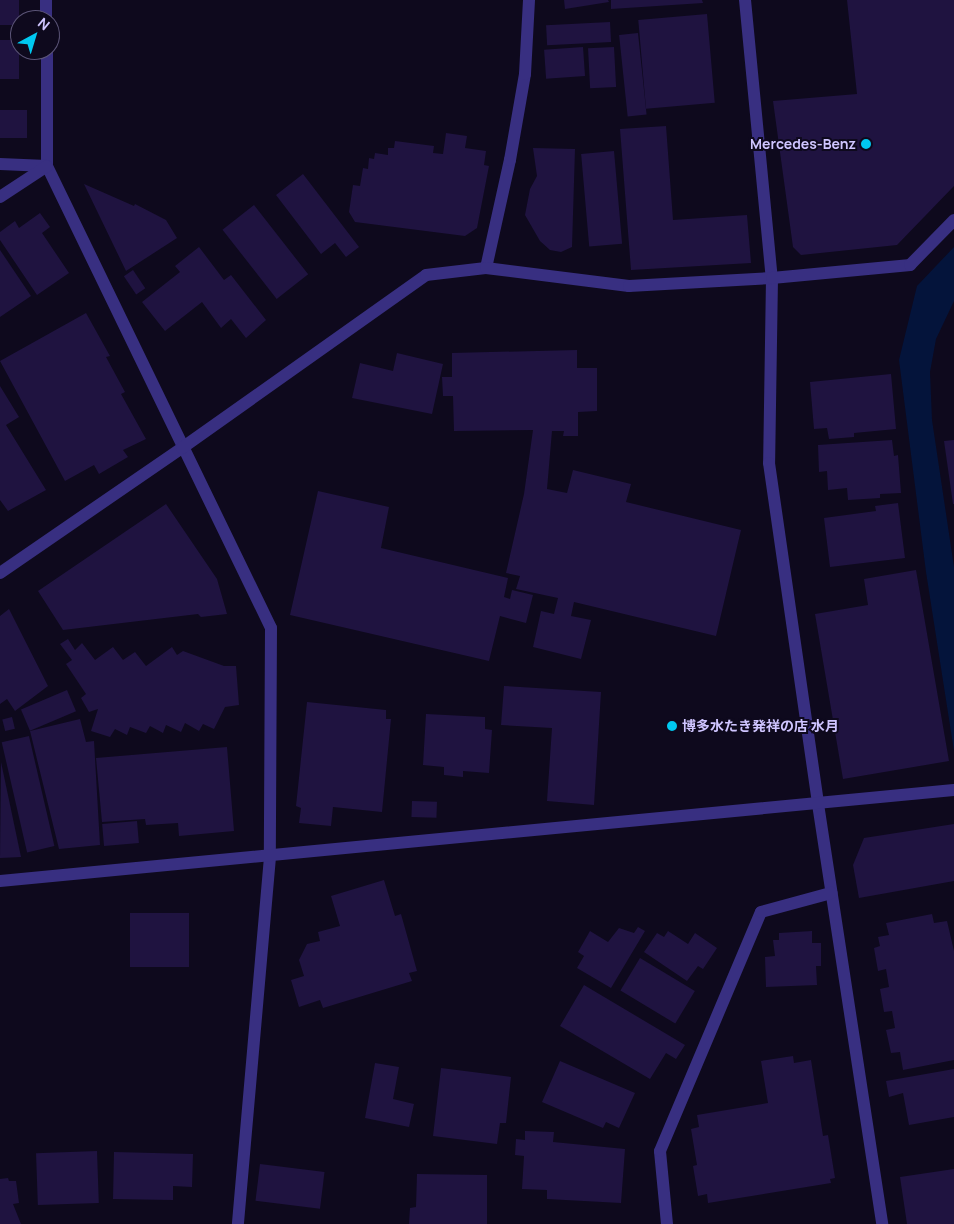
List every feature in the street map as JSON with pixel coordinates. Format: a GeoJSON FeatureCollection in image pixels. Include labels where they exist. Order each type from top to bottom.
{"type":"FeatureCollection","features":[{"type":"Feature","properties":{"kind":"street"},"geometry":{"type":"LineString","coordinates":[[486,268],[510,160],[525,74],[529,0]]}},
{"type":"Feature","properties":{"kind":"street"},"geometry":{"type":"LineString","coordinates":[[745,0],[772,278],[769,463],[831,893],[882,1224]]}},
{"type":"Feature","properties":{"kind":"street"},"geometry":{"type":"LineString","coordinates":[[46,60],[47,166],[182,448],[271,628],[270,857],[238,1224]]}},
{"type":"Feature","properties":{"kind":"street"},"geometry":{"type":"LineString","coordinates":[[0,164],[47,166]]}},
{"type":"Feature","properties":{"kind":"street"},"geometry":{"type":"LineString","coordinates":[[0,197],[47,166]]}},
{"type":"Feature","properties":{"kind":"street"},"geometry":{"type":"LineString","coordinates":[[0,573],[182,448],[426,275],[486,268],[629,286],[772,278],[910,265],[954,220]]}},
{"type":"Feature","properties":{"kind":"street"},"geometry":{"type":"LineString","coordinates":[[0,880],[270,857],[954,790]]}},
{"type":"Feature","properties":{"kind":"street"},"geometry":{"type":"LineString","coordinates":[[667,1224],[660,1151],[761,912],[831,893]]}},
{"type":"Feature","properties":{"kind":"water"},"geometry":{"type":"Polygon","coordinates":[[[954,247],[954,301],[936,339],[930,372],[932,420],[954,567],[954,751],[926,572],[899,360],[917,286],[954,247]]]}},
{"type":"Feature","properties":{"kind":"building"},"geometry":{"type":"Polygon","coordinates":[[[0,0],[19,0],[19,10],[10,10],[10,25],[0,25],[0,0]]]}},
{"type":"Feature","properties":{"kind":"building"},"geometry":{"type":"Polygon","coordinates":[[[564,0],[608,0],[609,2],[565,9],[564,0]]]}},
{"type":"Feature","properties":{"kind":"building"},"geometry":{"type":"Polygon","coordinates":[[[611,0],[702,0],[703,3],[611,9],[611,0]]]}},
{"type":"Feature","properties":{"kind":"building","name":"Mercedes-Benz"},"geometry":{"type":"Polygon","coordinates":[[[847,0],[954,0],[954,186],[897,245],[801,255],[793,247],[773,101],[857,94],[847,0]]]}},
{"type":"Feature","properties":{"kind":"building"},"geometry":{"type":"Polygon","coordinates":[[[707,14],[715,103],[646,109],[638,20],[707,14]]]}},
{"type":"Feature","properties":{"kind":"building"},"geometry":{"type":"Polygon","coordinates":[[[610,22],[611,42],[547,45],[546,25],[610,22]]]}},
{"type":"Feature","properties":{"kind":"building"},"geometry":{"type":"Polygon","coordinates":[[[638,33],[647,115],[628,117],[619,35],[638,33]]]}},
{"type":"Feature","properties":{"kind":"building"},"geometry":{"type":"Polygon","coordinates":[[[0,40],[10,40],[10,60],[19,60],[19,79],[0,79],[0,40]]]}},
{"type":"Feature","properties":{"kind":"building"},"geometry":{"type":"Polygon","coordinates":[[[583,47],[585,76],[546,79],[544,50],[583,47]]]}},
{"type":"Feature","properties":{"kind":"building"},"geometry":{"type":"Polygon","coordinates":[[[614,47],[616,87],[590,88],[588,48],[614,47]]]}},
{"type":"Feature","properties":{"kind":"building"},"geometry":{"type":"Polygon","coordinates":[[[0,110],[27,110],[27,138],[0,138],[0,110]]]}},
{"type":"Feature","properties":{"kind":"building"},"geometry":{"type":"Polygon","coordinates":[[[666,126],[673,220],[747,215],[751,263],[631,270],[620,129],[666,126]]]}},
{"type":"Feature","properties":{"kind":"building"},"geometry":{"type":"Polygon","coordinates":[[[446,133],[467,136],[465,148],[486,151],[484,165],[489,166],[477,228],[465,236],[355,222],[349,212],[353,185],[360,186],[363,168],[368,169],[369,158],[374,159],[375,153],[388,155],[388,148],[394,148],[395,141],[434,146],[433,153],[443,154],[446,133]]]}},
{"type":"Feature","properties":{"kind":"building"},"geometry":{"type":"Polygon","coordinates":[[[533,148],[575,149],[572,247],[561,252],[550,250],[540,241],[525,215],[530,189],[537,176],[533,148]]]}},
{"type":"Feature","properties":{"kind":"building"},"geometry":{"type":"Polygon","coordinates":[[[614,151],[622,244],[589,247],[581,154],[614,151]]]}},
{"type":"Feature","properties":{"kind":"building"},"geometry":{"type":"Polygon","coordinates":[[[303,174],[359,247],[346,257],[335,243],[321,254],[276,195],[303,174]]]}},
{"type":"Feature","properties":{"kind":"building"},"geometry":{"type":"Polygon","coordinates":[[[84,184],[134,206],[135,204],[166,220],[177,238],[126,271],[84,184]]]}},
{"type":"Feature","properties":{"kind":"building"},"geometry":{"type":"Polygon","coordinates":[[[254,205],[308,274],[277,299],[222,230],[254,205]]]}},
{"type":"Feature","properties":{"kind":"building"},"geometry":{"type":"Polygon","coordinates":[[[40,213],[50,227],[42,233],[69,273],[37,295],[0,240],[0,232],[15,221],[19,228],[40,213]]]}},
{"type":"Feature","properties":{"kind":"building"},"geometry":{"type":"Polygon","coordinates":[[[199,247],[224,280],[231,275],[266,320],[246,338],[231,319],[221,328],[202,302],[165,331],[142,302],[180,272],[175,266],[199,247]]]}},
{"type":"Feature","properties":{"kind":"building"},"geometry":{"type":"Polygon","coordinates":[[[0,250],[31,296],[0,317],[0,250]]]}},
{"type":"Feature","properties":{"kind":"building"},"geometry":{"type":"Polygon","coordinates":[[[133,270],[145,288],[136,294],[124,276],[133,270]]]}},
{"type":"Feature","properties":{"kind":"building"},"geometry":{"type":"Polygon","coordinates":[[[86,313],[110,356],[106,357],[125,392],[121,394],[146,439],[123,450],[128,457],[99,474],[94,465],[65,481],[0,361],[86,313]]]}},
{"type":"Feature","properties":{"kind":"building"},"geometry":{"type":"Polygon","coordinates":[[[577,350],[577,368],[597,368],[597,411],[578,412],[578,436],[563,436],[564,431],[552,431],[547,489],[567,493],[573,470],[631,484],[626,502],[741,530],[716,636],[574,602],[571,616],[591,620],[581,659],[533,647],[541,611],[554,614],[558,598],[516,589],[520,576],[506,573],[524,494],[533,430],[454,431],[453,396],[443,396],[442,377],[452,377],[452,353],[577,350]]]}},
{"type":"Feature","properties":{"kind":"building"},"geometry":{"type":"Polygon","coordinates":[[[397,353],[443,364],[432,414],[352,398],[360,363],[393,371],[397,353]]]}},
{"type":"Feature","properties":{"kind":"building"},"geometry":{"type":"Polygon","coordinates":[[[891,374],[896,429],[854,433],[854,437],[829,439],[827,428],[814,429],[810,382],[891,374]]]}},
{"type":"Feature","properties":{"kind":"building"},"geometry":{"type":"Polygon","coordinates":[[[0,386],[19,417],[6,425],[46,490],[8,511],[0,500],[0,386]]]}},
{"type":"Feature","properties":{"kind":"building"},"geometry":{"type":"Polygon","coordinates":[[[892,440],[894,456],[898,455],[901,493],[880,494],[880,498],[848,500],[847,488],[828,490],[827,471],[819,472],[818,445],[892,440]]]}},
{"type":"Feature","properties":{"kind":"building"},"geometry":{"type":"Polygon","coordinates":[[[954,440],[954,504],[953,504],[944,441],[954,440]]]}},
{"type":"Feature","properties":{"kind":"building"},"geometry":{"type":"Polygon","coordinates":[[[318,491],[389,507],[381,548],[508,578],[504,597],[510,599],[512,590],[533,595],[526,623],[500,616],[489,661],[290,615],[318,491]]]}},
{"type":"Feature","properties":{"kind":"building"},"geometry":{"type":"Polygon","coordinates":[[[898,503],[905,558],[830,567],[824,518],[876,511],[875,506],[898,503]]]}},
{"type":"Feature","properties":{"kind":"building"},"geometry":{"type":"Polygon","coordinates":[[[166,504],[217,579],[227,614],[201,617],[198,614],[63,630],[38,591],[166,504]]]}},
{"type":"Feature","properties":{"kind":"building"},"geometry":{"type":"Polygon","coordinates":[[[916,570],[949,761],[843,779],[815,614],[868,605],[864,579],[916,570]]]}},
{"type":"Feature","properties":{"kind":"building"},"geometry":{"type":"Polygon","coordinates":[[[9,609],[48,686],[15,711],[7,699],[0,704],[0,616],[9,609]]]}},
{"type":"Feature","properties":{"kind":"building"},"geometry":{"type":"Polygon","coordinates":[[[68,639],[75,650],[82,643],[95,660],[113,647],[123,660],[135,652],[146,666],[172,647],[177,655],[183,651],[224,666],[236,666],[239,705],[225,707],[214,729],[203,724],[199,731],[185,723],[181,732],[166,725],[163,733],[150,726],[146,733],[130,727],[127,735],[115,729],[110,737],[91,731],[98,709],[89,712],[81,698],[86,694],[66,664],[72,660],[60,644],[68,639]]]}},
{"type":"Feature","properties":{"kind":"building"},"geometry":{"type":"Polygon","coordinates":[[[504,686],[601,692],[594,805],[547,801],[552,728],[501,725],[504,686]]]}},
{"type":"Feature","properties":{"kind":"building"},"geometry":{"type":"Polygon","coordinates":[[[67,690],[76,711],[30,731],[21,710],[67,690]]]}},
{"type":"Feature","properties":{"kind":"building"},"geometry":{"type":"Polygon","coordinates":[[[307,702],[386,710],[386,719],[391,719],[382,812],[333,807],[331,826],[299,823],[301,808],[296,806],[307,702]]]}},
{"type":"Feature","properties":{"kind":"building"},"geometry":{"type":"Polygon","coordinates":[[[426,714],[485,717],[485,729],[492,730],[489,773],[463,771],[463,777],[444,775],[444,767],[423,765],[426,714]]]}},
{"type":"Feature","properties":{"kind":"building"},"geometry":{"type":"Polygon","coordinates":[[[12,717],[15,729],[5,731],[2,719],[12,717]]]}},
{"type":"Feature","properties":{"kind":"building"},"geometry":{"type":"Polygon","coordinates":[[[80,719],[86,742],[94,741],[100,845],[59,849],[30,731],[80,719]]]}},
{"type":"Feature","properties":{"kind":"building"},"geometry":{"type":"Polygon","coordinates":[[[29,736],[54,846],[27,852],[2,742],[29,736]]]}},
{"type":"Feature","properties":{"kind":"building"},"geometry":{"type":"Polygon","coordinates":[[[227,747],[234,831],[179,836],[178,823],[146,825],[145,819],[102,822],[96,758],[227,747]]]}},
{"type":"Feature","properties":{"kind":"building"},"geometry":{"type":"Polygon","coordinates":[[[1,762],[21,857],[0,858],[1,762]]]}},
{"type":"Feature","properties":{"kind":"building"},"geometry":{"type":"Polygon","coordinates":[[[412,801],[437,802],[436,818],[411,817],[412,801]]]}},
{"type":"Feature","properties":{"kind":"building"},"geometry":{"type":"Polygon","coordinates":[[[137,821],[139,843],[104,846],[102,824],[137,821]]]}},
{"type":"Feature","properties":{"kind":"building"},"geometry":{"type":"Polygon","coordinates":[[[954,824],[954,881],[859,898],[853,865],[864,838],[954,824]]]}},
{"type":"Feature","properties":{"kind":"building"},"geometry":{"type":"Polygon","coordinates":[[[384,880],[395,916],[401,914],[417,971],[409,973],[412,981],[323,1008],[320,1000],[299,1007],[291,980],[304,976],[299,960],[307,944],[320,941],[318,932],[340,926],[331,896],[384,880]]]}},
{"type":"Feature","properties":{"kind":"building"},"geometry":{"type":"Polygon","coordinates":[[[130,913],[189,913],[189,967],[130,967],[130,913]]]}},
{"type":"Feature","properties":{"kind":"building"},"geometry":{"type":"Polygon","coordinates":[[[932,914],[934,923],[947,921],[954,951],[954,1060],[903,1070],[900,1052],[891,1053],[886,1030],[895,1028],[892,1011],[884,1012],[880,989],[889,987],[886,969],[878,971],[874,948],[880,946],[878,937],[889,935],[886,923],[932,914]]]}},
{"type":"Feature","properties":{"kind":"building"},"geometry":{"type":"Polygon","coordinates":[[[638,927],[645,931],[611,988],[577,968],[584,956],[578,952],[590,931],[608,942],[619,928],[634,933],[638,927]]]}},
{"type":"Feature","properties":{"kind":"building"},"geometry":{"type":"Polygon","coordinates":[[[668,931],[688,944],[695,933],[717,948],[703,969],[698,966],[687,981],[644,952],[657,933],[664,937],[668,931]]]}},
{"type":"Feature","properties":{"kind":"building"},"geometry":{"type":"Polygon","coordinates":[[[812,931],[812,943],[821,943],[821,966],[816,966],[817,985],[766,987],[765,957],[775,956],[773,940],[779,940],[779,933],[812,931]]]}},
{"type":"Feature","properties":{"kind":"building"},"geometry":{"type":"Polygon","coordinates":[[[640,958],[695,991],[675,1024],[620,991],[640,958]]]}},
{"type":"Feature","properties":{"kind":"building"},"geometry":{"type":"Polygon","coordinates":[[[584,985],[685,1045],[676,1059],[666,1053],[650,1079],[560,1026],[584,985]]]}},
{"type":"Feature","properties":{"kind":"building"},"geometry":{"type":"Polygon","coordinates":[[[793,1056],[794,1063],[811,1060],[823,1136],[828,1135],[835,1178],[830,1179],[831,1183],[708,1203],[707,1194],[698,1196],[693,1166],[697,1165],[691,1129],[699,1127],[697,1115],[768,1103],[761,1061],[793,1056]]]}},
{"type":"Feature","properties":{"kind":"building"},"geometry":{"type":"Polygon","coordinates":[[[560,1061],[635,1093],[619,1128],[606,1122],[603,1128],[542,1102],[560,1061]]]}},
{"type":"Feature","properties":{"kind":"building"},"geometry":{"type":"Polygon","coordinates":[[[375,1063],[399,1067],[393,1099],[414,1104],[409,1127],[365,1118],[375,1063]]]}},
{"type":"Feature","properties":{"kind":"building"},"geometry":{"type":"Polygon","coordinates":[[[441,1068],[511,1077],[506,1123],[500,1123],[497,1144],[433,1136],[441,1068]]]}},
{"type":"Feature","properties":{"kind":"building"},"geometry":{"type":"Polygon","coordinates":[[[954,1069],[954,1117],[909,1125],[903,1093],[889,1097],[886,1081],[954,1069]]]}},
{"type":"Feature","properties":{"kind":"building"},"geometry":{"type":"Polygon","coordinates":[[[525,1131],[554,1132],[553,1142],[625,1149],[621,1203],[547,1199],[547,1190],[522,1189],[524,1156],[515,1155],[516,1139],[525,1140],[525,1131]]]}},
{"type":"Feature","properties":{"kind":"building"},"geometry":{"type":"Polygon","coordinates":[[[97,1151],[99,1203],[38,1205],[36,1153],[97,1151]]]}},
{"type":"Feature","properties":{"kind":"building"},"geometry":{"type":"Polygon","coordinates":[[[114,1152],[193,1154],[192,1187],[173,1186],[173,1200],[113,1199],[114,1152]]]}},
{"type":"Feature","properties":{"kind":"building"},"geometry":{"type":"Polygon","coordinates":[[[260,1164],[325,1172],[320,1209],[255,1201],[260,1164]]]}},
{"type":"Feature","properties":{"kind":"building"},"geometry":{"type":"Polygon","coordinates":[[[954,1169],[954,1224],[907,1224],[900,1177],[954,1169]]]}},
{"type":"Feature","properties":{"kind":"building"},"geometry":{"type":"Polygon","coordinates":[[[417,1174],[487,1175],[487,1224],[409,1224],[410,1208],[416,1207],[417,1174]]]}},
{"type":"Feature","properties":{"kind":"building"},"geometry":{"type":"Polygon","coordinates":[[[8,1178],[9,1181],[16,1181],[19,1203],[13,1204],[21,1224],[0,1224],[0,1179],[8,1178]]]}},
{"type":"Feature","properties":{"kind":"place","name":"Mercedes-Benz"},"geometry":{"type":"Point","coordinates":[866,144]}},
{"type":"Feature","properties":{"kind":"place","name":"博多水たき発祥の店 水月"},"geometry":{"type":"Point","coordinates":[672,726]}}]}
